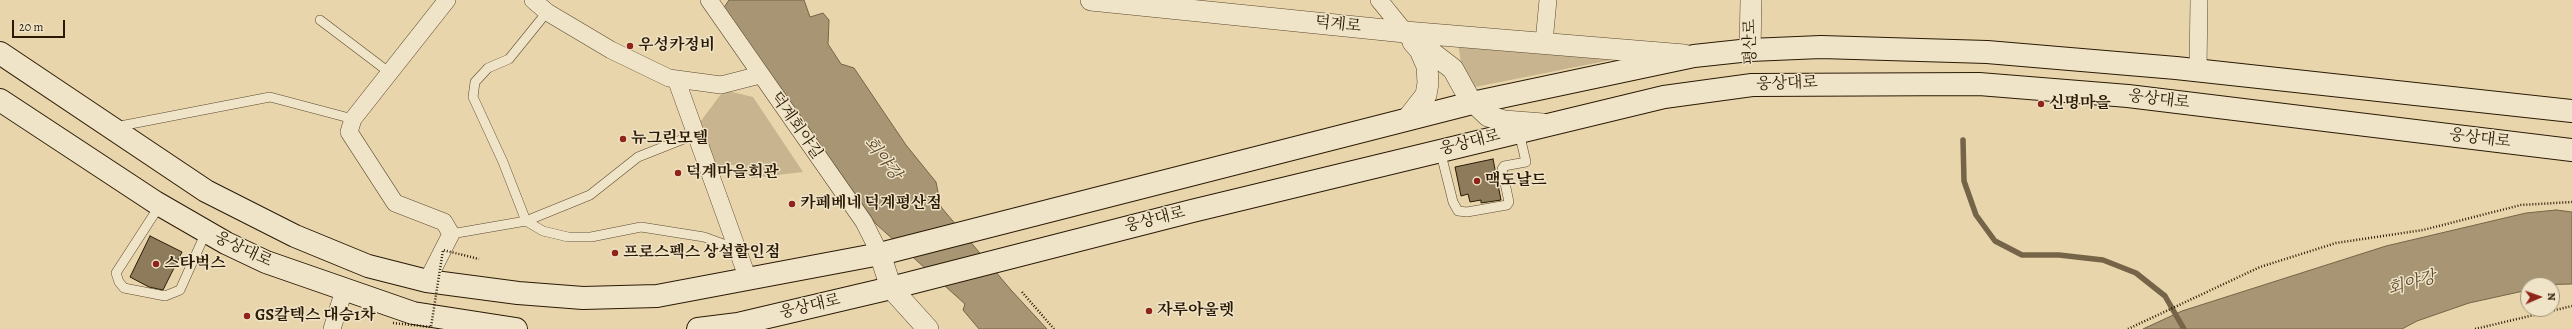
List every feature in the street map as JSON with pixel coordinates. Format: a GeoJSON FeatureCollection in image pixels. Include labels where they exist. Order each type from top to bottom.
{"type":"FeatureCollection","features":[{"type":"Feature","properties":{"kind":"main road","name":"웅상대로"},"geometry":{"type":"LineString","coordinates":[[0,53],[206,191],[295,236],[368,266],[427,280],[518,293],[584,298],[657,296],[887,252],[1408,118],[1472,103],[1694,56],[1750,50],[1821,47],[1987,52],[2198,71],[2572,111]]}},
{"type":"Feature","properties":{"kind":"main road","name":"평산로"},"geometry":{"type":"LineString","coordinates":[[1750,50],[1752,85]]}},
{"type":"Feature","properties":{"kind":"main road","name":"웅상대로"},"geometry":{"type":"LineString","coordinates":[[698,329],[738,324],[891,288],[1019,254],[1547,124],[1671,96],[1752,85],[1979,84],[2128,96],[2572,150]]}},
{"type":"Feature","properties":{"kind":"main road","name":"웅상대로"},"geometry":{"type":"LineString","coordinates":[[0,100],[160,205],[206,232],[266,262],[344,290],[413,312],[516,329]]}},
{"type":"Feature","properties":{"kind":"street"},"geometry":{"type":"LineString","coordinates":[[427,280],[450,234],[444,222],[395,203],[349,132],[353,119],[447,0]]}},
{"type":"Feature","properties":{"kind":"street"},"geometry":{"type":"LineString","coordinates":[[533,0],[547,12],[611,50],[676,79],[721,84],[760,75]]}},
{"type":"Feature","properties":{"kind":"street","name":"덕계회야길"},"geometry":{"type":"LineString","coordinates":[[709,0],[760,75],[887,252]]}},
{"type":"Feature","properties":{"kind":"street","name":"덕계로"},"geometry":{"type":"LineString","coordinates":[[1091,0],[1405,32],[1544,42],[1694,56]]}},
{"type":"Feature","properties":{"kind":"street"},"geometry":{"type":"LineString","coordinates":[[1379,0],[1420,50],[1427,66],[1428,83],[1426,95],[1408,118]]}},
{"type":"Feature","properties":{"kind":"street"},"geometry":{"type":"LineString","coordinates":[[1544,42],[1548,0]]}},
{"type":"Feature","properties":{"kind":"street","name":"평산로"},"geometry":{"type":"LineString","coordinates":[[1750,0],[1750,50]]}},
{"type":"Feature","properties":{"kind":"street"},"geometry":{"type":"LineString","coordinates":[[2198,71],[2199,0]]}},
{"type":"Feature","properties":{"kind":"street"},"geometry":{"type":"LineString","coordinates":[[1405,32],[1452,69],[1472,103],[1494,119],[1547,124]]}},
{"type":"Feature","properties":{"kind":"street"},"geometry":{"type":"LineString","coordinates":[[676,79],[748,279]]}},
{"type":"Feature","properties":{"kind":"street"},"geometry":{"type":"LineString","coordinates":[[887,252],[891,288],[928,329]]}},
{"type":"Feature","properties":{"kind":"street"},"geometry":{"type":"LineString","coordinates":[[332,329],[344,290]]}},
{"type":"Feature","properties":{"kind":"lane"},"geometry":{"type":"LineString","coordinates":[[547,12],[509,59],[488,68],[475,82],[473,97],[503,162],[526,220],[543,232],[568,237],[591,236],[641,227],[704,237],[737,249]]}},
{"type":"Feature","properties":{"kind":"lane"},"geometry":{"type":"LineString","coordinates":[[320,20],[390,74]]}},
{"type":"Feature","properties":{"kind":"lane"},"geometry":{"type":"LineString","coordinates":[[112,128],[270,97],[353,119]]}},
{"type":"Feature","properties":{"kind":"lane"},"geometry":{"type":"LineString","coordinates":[[1440,150],[1453,202],[1458,211],[1467,212],[1507,205],[1509,202],[1502,169],[1504,166],[1526,162],[1519,131]]}},
{"type":"Feature","properties":{"kind":"lane"},"geometry":{"type":"LineString","coordinates":[[450,234],[526,220],[590,195],[612,176],[638,157],[696,134]]}},
{"type":"Feature","properties":{"kind":"lane"},"geometry":{"type":"LineString","coordinates":[[160,205],[116,273],[118,282],[124,288],[164,296],[180,290],[206,232]]}},
{"type":"Feature","properties":{"kind":"path"},"geometry":{"type":"LineString","coordinates":[[2128,329],[2260,267],[2336,243],[2423,230],[2521,206],[2572,202]]}},
{"type":"Feature","properties":{"kind":"path"},"geometry":{"type":"LineString","coordinates":[[392,323],[431,327],[443,250],[479,259]]}},
{"type":"Feature","properties":{"kind":"path"},"geometry":{"type":"LineString","coordinates":[[1022,292],[1054,329]]}},
{"type":"Feature","properties":{"kind":"path"},"geometry":{"type":"LineString","coordinates":[[2475,329],[2572,306]]}},
{"type":"Feature","properties":{"kind":"shaded area"},"geometry":{"type":"Polygon","coordinates":[[[1458,42],[1626,57],[1475,87],[1465,76],[1461,64],[1458,42]]]}},
{"type":"Feature","properties":{"kind":"shaded area"},"geometry":{"type":"Polygon","coordinates":[[[724,90],[753,97],[803,172],[752,178],[735,165],[702,165],[692,133],[724,90]]]}},
{"type":"Feature","properties":{"kind":"water","name":"회야강"},"geometry":{"type":"Polygon","coordinates":[[[729,0],[804,0],[810,17],[823,13],[829,20],[828,44],[841,64],[854,68],[906,145],[936,182],[941,207],[1011,290],[1047,329],[979,329],[963,310],[965,304],[876,224],[805,123],[778,91],[723,9],[729,0]]]}},
{"type":"Feature","properties":{"kind":"water","name":"회야강"},"geometry":{"type":"Polygon","coordinates":[[[2556,210],[2572,212],[2572,284],[2560,284],[2560,277],[2520,277],[2520,292],[2469,303],[2417,321],[2402,329],[2143,329],[2182,311],[2386,246],[2526,213],[2556,210]]]}},
{"type":"Feature","properties":{"kind":"building","name":"맥도날드"},"geometry":{"type":"Polygon","coordinates":[[[1493,159],[1501,200],[1481,203],[1481,200],[1470,202],[1468,194],[1461,196],[1455,167],[1493,159]]]}},
{"type":"Feature","properties":{"kind":"building","name":"스타벅스"},"geometry":{"type":"Polygon","coordinates":[[[150,236],[182,252],[163,290],[149,287],[130,277],[150,236]]]}},
{"type":"Feature","properties":{"kind":"waterway"},"geometry":{"type":"LineString","coordinates":[[1963,140],[1964,181],[1976,215],[1995,241],[2022,255],[2059,255],[2103,260],[2136,273],[2165,296],[2184,329]]}},
{"type":"Feature","properties":{"kind":"place","name":"우성카정비"},"geometry":{"type":"Point","coordinates":[630,46]}},
{"type":"Feature","properties":{"kind":"place","name":"신명마을"},"geometry":{"type":"Point","coordinates":[2041,104]}},
{"type":"Feature","properties":{"kind":"place","name":"뉴그린모텔"},"geometry":{"type":"Point","coordinates":[623,139]}},
{"type":"Feature","properties":{"kind":"place","name":"덕계마을회관"},"geometry":{"type":"Point","coordinates":[678,173]}},
{"type":"Feature","properties":{"kind":"place","name":"맥도날드"},"geometry":{"type":"Point","coordinates":[1477,181]}},
{"type":"Feature","properties":{"kind":"place","name":"카페베네 덕계평산점"},"geometry":{"type":"Point","coordinates":[792,204]}},
{"type":"Feature","properties":{"kind":"place","name":"프로스펙스 상설할인점"},"geometry":{"type":"Point","coordinates":[615,253]}},
{"type":"Feature","properties":{"kind":"place","name":"스타벅스"},"geometry":{"type":"Point","coordinates":[156,264]}},
{"type":"Feature","properties":{"kind":"place","name":"자루아울렛"},"geometry":{"type":"Point","coordinates":[1149,311]}},
{"type":"Feature","properties":{"kind":"place","name":"GS칼텍스 대승1차"},"geometry":{"type":"Point","coordinates":[247,316]}}]}
